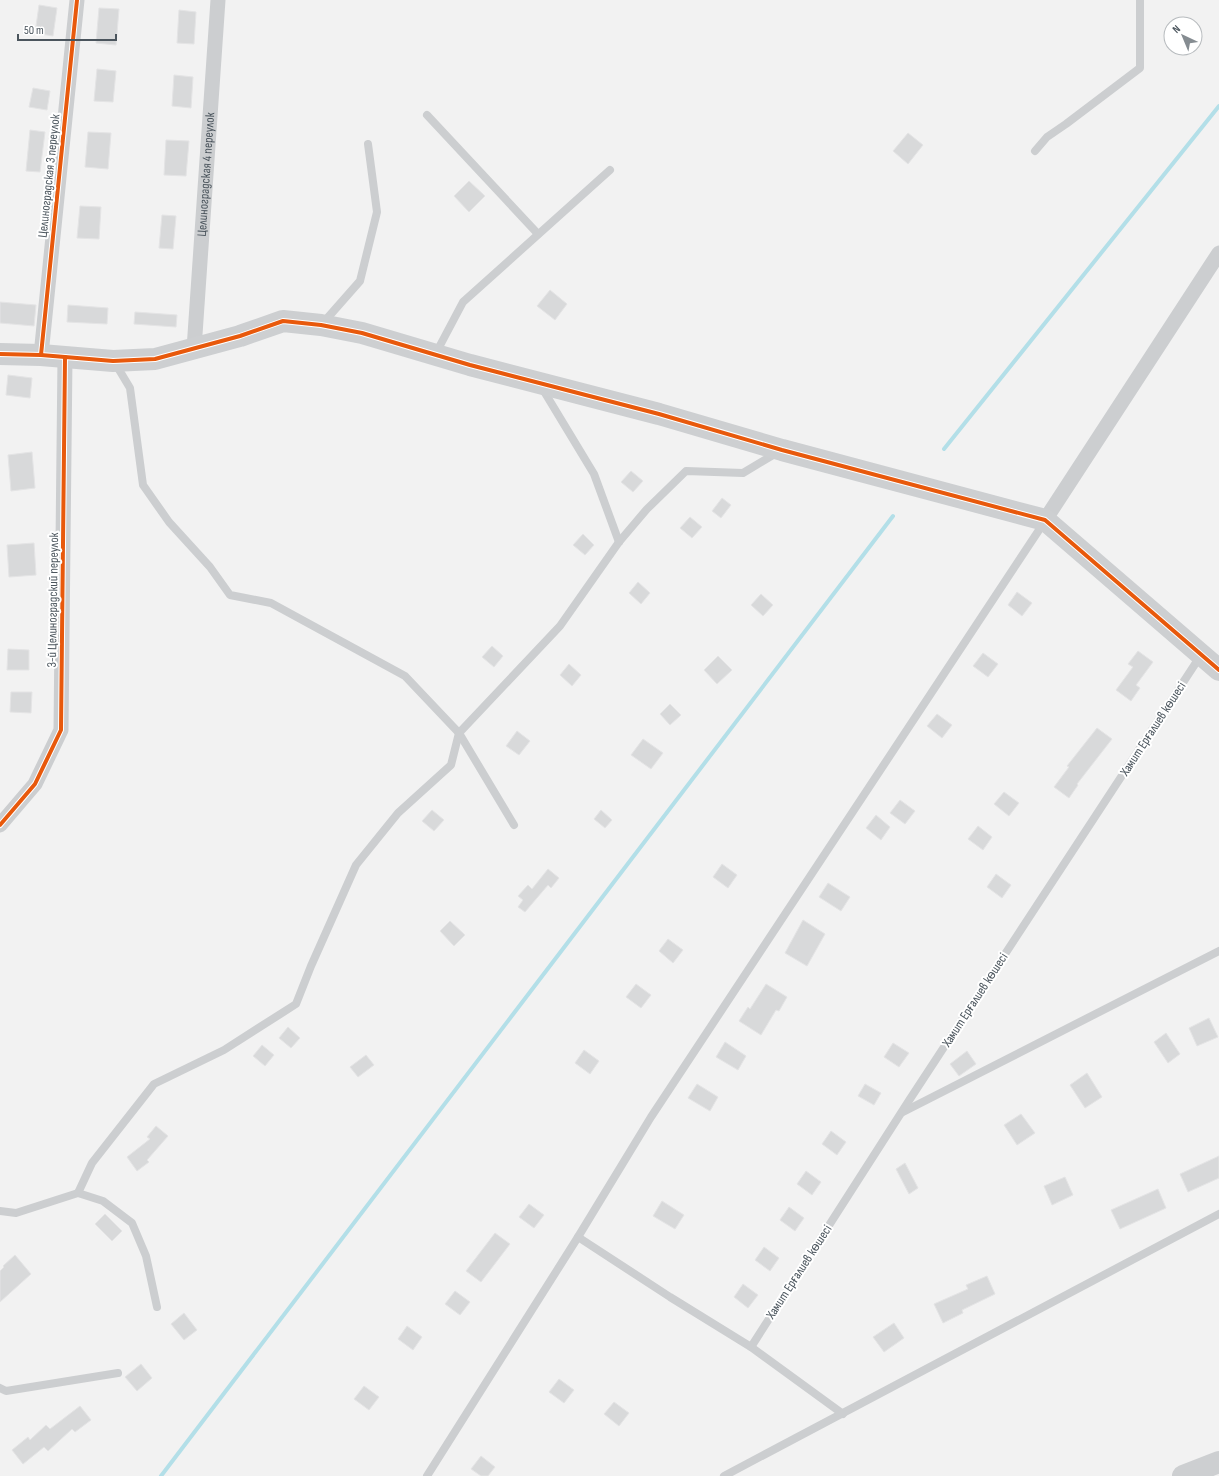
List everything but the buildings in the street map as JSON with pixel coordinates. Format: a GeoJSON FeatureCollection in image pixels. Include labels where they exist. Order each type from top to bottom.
{"type":"FeatureCollection","features":[{"type":"Feature","properties":{"kind":"street","name":"Целиноградская 3 переулок"},"geometry":{"type":"LineString","coordinates":[[41,355],[77,0]]}},
{"type":"Feature","properties":{"kind":"street","name":"Целиноградская 4 переулок"},"geometry":{"type":"LineString","coordinates":[[194,349],[218,0]]}},
{"type":"Feature","properties":{"kind":"street"},"geometry":{"type":"LineString","coordinates":[[1045,520],[1219,253]]}},
{"type":"Feature","properties":{"kind":"street"},"geometry":{"type":"LineString","coordinates":[[0,354],[41,355],[113,361],[155,359],[240,336],[283,321],[321,325],[362,333],[436,355],[659,414],[782,450],[1045,520],[1219,670]]}},
{"type":"Feature","properties":{"kind":"street","name":"3-й Целиноградский переулок"},"geometry":{"type":"LineString","coordinates":[[0,825],[36,784],[61,730],[66,357]]}},
{"type":"Feature","properties":{"kind":"street"},"geometry":{"type":"LineString","coordinates":[[1183,1476],[1219,1462]]}},
{"type":"Feature","properties":{"kind":"lane"},"geometry":{"type":"LineString","coordinates":[[1035,151],[1047,137],[1140,68],[1140,0]]}},
{"type":"Feature","properties":{"kind":"lane"},"geometry":{"type":"LineString","coordinates":[[427,115],[538,234]]}},
{"type":"Feature","properties":{"kind":"lane"},"geometry":{"type":"LineString","coordinates":[[321,325],[360,281],[377,212],[368,144]]}},
{"type":"Feature","properties":{"kind":"lane"},"geometry":{"type":"LineString","coordinates":[[436,355],[463,302],[610,170]]}},
{"type":"Feature","properties":{"kind":"lane"},"geometry":{"type":"LineString","coordinates":[[113,361],[130,388],[143,485],[169,522],[210,567],[230,596],[271,603],[405,676],[459,733],[514,825]]}},
{"type":"Feature","properties":{"kind":"lane"},"geometry":{"type":"LineString","coordinates":[[539,383],[594,474],[620,542]]}},
{"type":"Feature","properties":{"kind":"lane"},"geometry":{"type":"LineString","coordinates":[[78,1193],[92,1163],[154,1084],[224,1050],[296,1004],[311,966],[356,865],[398,813],[451,765],[459,733],[560,626],[620,542],[647,509],[686,471],[743,473],[782,450]]}},
{"type":"Feature","properties":{"kind":"lane"},"geometry":{"type":"LineString","coordinates":[[427,1476],[578,1237],[651,1117],[1045,520]]}},
{"type":"Feature","properties":{"kind":"lane","name":"Хамит Ерғалиев көшесі"},"geometry":{"type":"LineString","coordinates":[[751,1347],[1201,655]]}},
{"type":"Feature","properties":{"kind":"lane"},"geometry":{"type":"LineString","coordinates":[[902,1113],[1219,951]]}},
{"type":"Feature","properties":{"kind":"lane"},"geometry":{"type":"LineString","coordinates":[[0,1211],[16,1213],[78,1193],[103,1201],[132,1223],[146,1256],[157,1307]]}},
{"type":"Feature","properties":{"kind":"lane"},"geometry":{"type":"LineString","coordinates":[[724,1476],[1219,1214]]}},
{"type":"Feature","properties":{"kind":"lane"},"geometry":{"type":"LineString","coordinates":[[578,1237],[670,1297],[751,1347],[843,1414]]}},
{"type":"Feature","properties":{"kind":"lane"},"geometry":{"type":"LineString","coordinates":[[0,1388],[6,1391],[118,1372]]}},
{"type":"Feature","properties":{"kind":"waterway"},"geometry":{"type":"LineString","coordinates":[[944,449],[1219,106]]}},
{"type":"Feature","properties":{"kind":"waterway"},"geometry":{"type":"LineString","coordinates":[[161,1476],[893,516]]}},
{"type":"Feature","properties":{"kind":"cycle path"},"geometry":{"type":"LineString","coordinates":[[41,355],[77,0]]}},
{"type":"Feature","properties":{"kind":"cycle path"},"geometry":{"type":"LineString","coordinates":[[0,354],[41,355],[113,361],[155,359],[240,336],[283,321],[321,325],[362,333],[470,365],[659,414],[782,450],[1045,520],[1219,670]]}},
{"type":"Feature","properties":{"kind":"cycle path"},"geometry":{"type":"LineString","coordinates":[[0,825],[35,784],[61,730],[65,357]]}}]}
